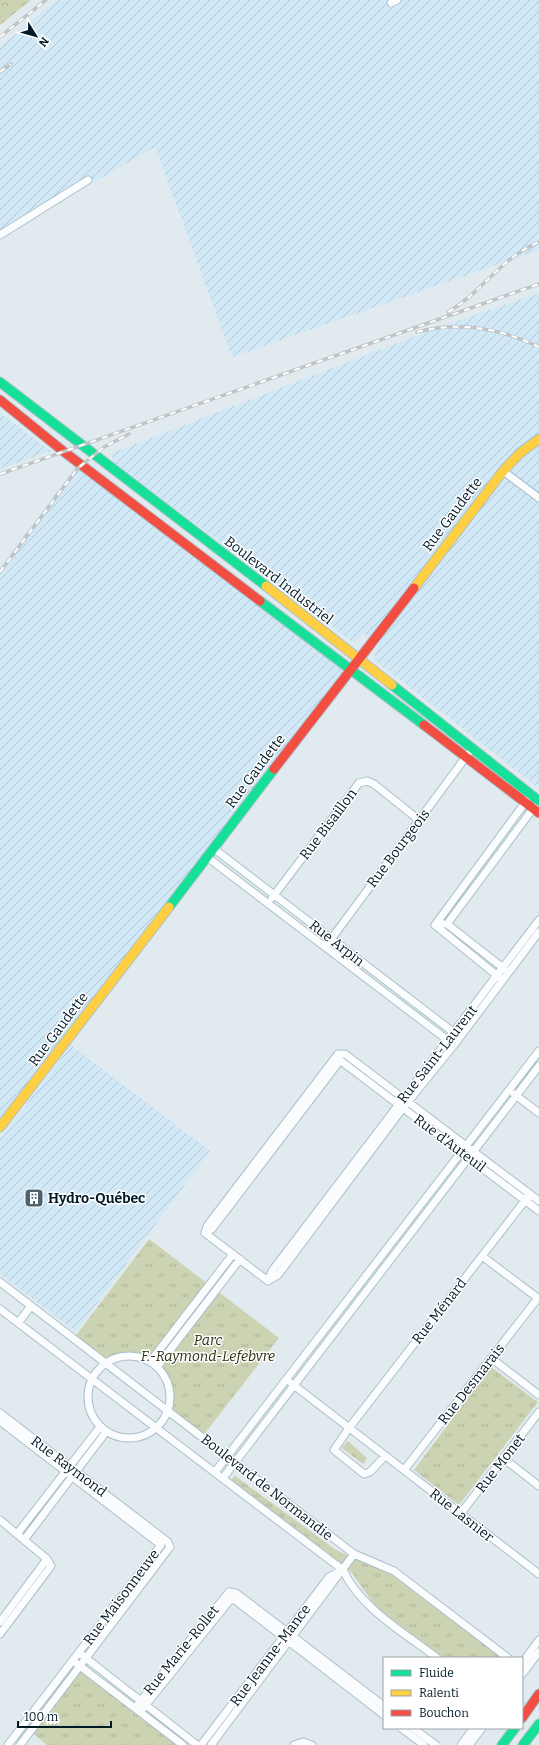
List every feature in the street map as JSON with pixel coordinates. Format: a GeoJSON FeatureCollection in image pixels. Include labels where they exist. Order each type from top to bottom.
{"type":"FeatureCollection","features":[{"type":"Feature","properties":{"kind":"main road","name":"Boulevard Industriel"},"geometry":{"type":"LineString","coordinates":[[0,382],[282,599],[472,749],[528,799]]}},
{"type":"Feature","properties":{"kind":"main road","name":"Boulevard Industriel"},"geometry":{"type":"LineString","coordinates":[[0,400],[63,451],[350,670],[466,757],[538,806]]}},
{"type":"Feature","properties":{"kind":"main road"},"geometry":{"type":"LineString","coordinates":[[10,408],[28,403]]}},
{"type":"Feature","properties":{"kind":"main road","name":"Rue Gaudette"},"geometry":{"type":"LineString","coordinates":[[0,1127],[503,470],[520,453],[539,439]]}},
{"type":"Feature","properties":{"kind":"main road"},"geometry":{"type":"LineString","coordinates":[[172,533],[183,524]]}},
{"type":"Feature","properties":{"kind":"main road"},"geometry":{"type":"LineString","coordinates":[[236,582],[247,573]]}},
{"type":"Feature","properties":{"kind":"main road"},"geometry":{"type":"LineString","coordinates":[[272,610],[282,599]]}},
{"type":"Feature","properties":{"kind":"main road"},"geometry":{"type":"LineString","coordinates":[[523,1717],[539,1694]]}},
{"type":"Feature","properties":{"kind":"main road"},"geometry":{"type":"LineString","coordinates":[[523,1745],[539,1724]]}},
{"type":"Feature","properties":{"kind":"main road"},"geometry":{"type":"LineString","coordinates":[[502,1745],[513,1729]]}},
{"type":"Feature","properties":{"kind":"street"},"geometry":{"type":"LineString","coordinates":[[0,234],[88,180]]}},
{"type":"Feature","properties":{"kind":"street"},"geometry":{"type":"LineString","coordinates":[[503,470],[539,498]]}},
{"type":"Feature","properties":{"kind":"street","name":"Rue Bourgeois"},"geometry":{"type":"LineString","coordinates":[[325,947],[472,749]]}},
{"type":"Feature","properties":{"kind":"street","name":"Rue Bisaillon"},"geometry":{"type":"LineString","coordinates":[[268,904],[359,783],[367,781],[374,784],[419,820]]}},
{"type":"Feature","properties":{"kind":"street"},"geometry":{"type":"LineString","coordinates":[[435,925],[528,799]]}},
{"type":"Feature","properties":{"kind":"street"},"geometry":{"type":"LineString","coordinates":[[447,924],[483,875],[538,806]]}},
{"type":"Feature","properties":{"kind":"street","name":"Rue Arpin"},"geometry":{"type":"LineString","coordinates":[[214,848],[460,1037]]}},
{"type":"Feature","properties":{"kind":"street","name":"Rue Arpin"},"geometry":{"type":"LineString","coordinates":[[207,857],[454,1045]]}},
{"type":"Feature","properties":{"kind":"street"},"geometry":{"type":"LineString","coordinates":[[476,869],[483,875]]}},
{"type":"Feature","properties":{"kind":"street","name":"Rue Saint-Laurent"},"geometry":{"type":"LineString","coordinates":[[342,1056],[339,1062],[206,1229],[233,1254],[268,1281],[278,1275],[338,1190],[401,1106],[454,1045],[539,920]]}},
{"type":"Feature","properties":{"kind":"street"},"geometry":{"type":"LineString","coordinates":[[435,925],[447,924],[506,970]]}},
{"type":"Feature","properties":{"kind":"street"},"geometry":{"type":"LineString","coordinates":[[435,925],[500,978]]}},
{"type":"Feature","properties":{"kind":"street","name":"Rue Saint-Laurent"},"geometry":{"type":"LineString","coordinates":[[506,970],[539,932]]}},
{"type":"Feature","properties":{"kind":"street","name":"Rue Saint-Laurent"},"geometry":{"type":"LineString","coordinates":[[406,1100],[454,1032],[500,978]]}},
{"type":"Feature","properties":{"kind":"street"},"geometry":{"type":"LineString","coordinates":[[215,1472],[539,1051]]}},
{"type":"Feature","properties":{"kind":"street","name":"Rue d'Auteuil"},"geometry":{"type":"LineString","coordinates":[[342,1056],[406,1100],[539,1201]]}},
{"type":"Feature","properties":{"kind":"street","name":"Rue d'Auteuil"},"geometry":{"type":"LineString","coordinates":[[342,1056],[401,1106],[539,1211]]}},
{"type":"Feature","properties":{"kind":"street"},"geometry":{"type":"LineString","coordinates":[[223,1478],[539,1066]]}},
{"type":"Feature","properties":{"kind":"street"},"geometry":{"type":"LineString","coordinates":[[509,1090],[539,1113]]}},
{"type":"Feature","properties":{"kind":"street","name":"Rue Ménard"},"geometry":{"type":"LineString","coordinates":[[349,1428],[530,1194]]}},
{"type":"Feature","properties":{"kind":"street"},"geometry":{"type":"LineString","coordinates":[[419,1206],[427,1212]]}},
{"type":"Feature","properties":{"kind":"street"},"geometry":{"type":"LineString","coordinates":[[150,1362],[233,1254]]}},
{"type":"Feature","properties":{"kind":"street"},"geometry":{"type":"LineString","coordinates":[[482,1256],[538,1299]]}},
{"type":"Feature","properties":{"kind":"street"},"geometry":{"type":"LineString","coordinates":[[157,1367],[240,1259]]}},
{"type":"Feature","properties":{"kind":"street"},"geometry":{"type":"LineString","coordinates":[[375,1264],[383,1269]]}},
{"type":"Feature","properties":{"kind":"street","name":"Boulevard de Normandie"},"geometry":{"type":"LineString","coordinates":[[0,1283],[236,1462],[354,1554],[394,1571],[507,1657]]}},
{"type":"Feature","properties":{"kind":"street","name":"Rue Desmarais"},"geometry":{"type":"LineString","coordinates":[[404,1470],[538,1299]]}},
{"type":"Feature","properties":{"kind":"street"},"geometry":{"type":"LineString","coordinates":[[18,1323],[31,1306]]}},
{"type":"Feature","properties":{"kind":"street","name":"Boulevard de Normandie"},"geometry":{"type":"LineString","coordinates":[[0,1309],[91,1380],[223,1478],[343,1570],[348,1582],[357,1594],[381,1615],[436,1657]]}},
{"type":"Feature","properties":{"kind":"street"},"geometry":{"type":"LineString","coordinates":[[329,1324],[336,1330]]}},
{"type":"Feature","properties":{"kind":"street"},"geometry":{"type":"LineString","coordinates":[[175,1329],[182,1334]]}},
{"type":"Feature","properties":{"kind":"street"},"geometry":{"type":"LineString","coordinates":[[127,1356],[139,1357],[150,1362],[157,1367],[164,1376],[169,1388],[170,1400],[163,1420],[155,1428],[143,1436],[127,1438],[114,1436],[106,1432],[94,1419],[88,1404],[88,1391],[91,1380],[99,1368],[116,1358],[127,1356]]}},
{"type":"Feature","properties":{"kind":"street"},"geometry":{"type":"LineString","coordinates":[[491,1358],[539,1395]]}},
{"type":"Feature","properties":{"kind":"street","name":"Rue Lasnier"},"geometry":{"type":"LineString","coordinates":[[286,1379],[539,1574]]}},
{"type":"Feature","properties":{"kind":"street","name":"Rue Monet"},"geometry":{"type":"LineString","coordinates":[[461,1513],[539,1412]]}},
{"type":"Feature","properties":{"kind":"street","name":"Rue Raymond"},"geometry":{"type":"LineString","coordinates":[[1,1416],[74,1474],[134,1519],[168,1542],[170,1547]]}},
{"type":"Feature","properties":{"kind":"street"},"geometry":{"type":"LineString","coordinates":[[17,1534],[100,1427]]}},
{"type":"Feature","properties":{"kind":"street"},"geometry":{"type":"LineString","coordinates":[[349,1428],[334,1450],[364,1474],[370,1472],[384,1456]]}},
{"type":"Feature","properties":{"kind":"street"},"geometry":{"type":"LineString","coordinates":[[24,1540],[106,1432]]}},
{"type":"Feature","properties":{"kind":"street"},"geometry":{"type":"LineString","coordinates":[[503,1458],[539,1486]]}},
{"type":"Feature","properties":{"kind":"street","name":"Rue Raymond"},"geometry":{"type":"LineString","coordinates":[[134,1519],[161,1545]]}},
{"type":"Feature","properties":{"kind":"street"},"geometry":{"type":"LineString","coordinates":[[0,1520],[47,1559],[51,1566],[11,1613],[0,1622]]}},
{"type":"Feature","properties":{"kind":"street","name":"Rue Maisonneuve"},"geometry":{"type":"LineString","coordinates":[[8,1745],[161,1545],[170,1547],[20,1745]]}},
{"type":"Feature","properties":{"kind":"street","name":"Rue Jeanne-Mance"},"geometry":{"type":"LineString","coordinates":[[201,1745],[343,1570],[354,1554]]}},
{"type":"Feature","properties":{"kind":"street"},"geometry":{"type":"LineString","coordinates":[[0,1634],[11,1613],[47,1559]]}},
{"type":"Feature","properties":{"kind":"street","name":"Rue Marie-Rollet"},"geometry":{"type":"LineString","coordinates":[[138,1710],[230,1596],[236,1593],[288,1637],[379,1705]]}},
{"type":"Feature","properties":{"kind":"street","name":"Rue Jeanne-Mance"},"geometry":{"type":"LineString","coordinates":[[211,1745],[288,1637]]}},
{"type":"Feature","properties":{"kind":"street"},"geometry":{"type":"LineString","coordinates":[[523,1662],[539,1640]]}},
{"type":"Feature","properties":{"kind":"street"},"geometry":{"type":"LineString","coordinates":[[523,1671],[539,1652]]}},
{"type":"Feature","properties":{"kind":"street"},"geometry":{"type":"LineString","coordinates":[[79,1653],[197,1745]]}},
{"type":"Feature","properties":{"kind":"street"},"geometry":{"type":"LineString","coordinates":[[73,1660],[183,1745]]}},
{"type":"Feature","properties":{"kind":"street"},"geometry":{"type":"LineString","coordinates":[[402,1729],[424,1745]]}},
{"type":"Feature","properties":{"kind":"street"},"geometry":{"type":"LineString","coordinates":[[414,1729],[436,1745]]}},
{"type":"Feature","properties":{"kind":"street"},"geometry":{"type":"LineString","coordinates":[[461,1745],[473,1729]]}},
{"type":"Feature","properties":{"kind":"street"},"geometry":{"type":"LineString","coordinates":[[469,1745],[481,1729]]}},
{"type":"Feature","properties":{"kind":"street"},"geometry":{"type":"LineString","coordinates":[[17,1733],[24,1739]]}},
{"type":"Feature","properties":{"kind":"street"},"geometry":{"type":"LineString","coordinates":[[294,1745],[303,1742],[312,1745]]}},
{"type":"Feature","properties":{"kind":"shaded area"},"geometry":{"type":"Polygon","coordinates":[[[57,0],[539,0],[539,250],[232,357],[155,147],[0,236],[0,47],[57,0]]]}},
{"type":"Feature","properties":{"kind":"shaded area"},"geometry":{"type":"Polygon","coordinates":[[[539,293],[539,788],[373,659],[379,646],[363,633],[354,643],[113,462],[112,453],[434,329],[539,293]]]}},
{"type":"Feature","properties":{"kind":"shaded area"},"geometry":{"type":"Polygon","coordinates":[[[0,413],[51,451],[0,469],[0,413]]]}},
{"type":"Feature","properties":{"kind":"shaded area"},"geometry":{"type":"Polygon","coordinates":[[[80,461],[350,671],[0,1120],[0,568],[80,461]]]}},
{"type":"Feature","properties":{"kind":"shaded area"},"geometry":{"type":"Polygon","coordinates":[[[71,1045],[210,1151],[76,1332],[0,1274],[0,1139],[71,1045]]]}},
{"type":"Feature","properties":{"kind":"green space"},"geometry":{"type":"Polygon","coordinates":[[[0,0],[31,0],[0,25],[0,0]]]}},
{"type":"Feature","properties":{"kind":"green space","name":"Parc F.-Raymond-Lefebvre"},"geometry":{"type":"Polygon","coordinates":[[[149,1239],[279,1338],[202,1437],[168,1412],[172,1392],[167,1378],[156,1363],[138,1357],[123,1357],[107,1363],[74,1338],[149,1239]]]}},
{"type":"Feature","properties":{"kind":"green space"},"geometry":{"type":"Polygon","coordinates":[[[491,1367],[538,1402],[459,1505],[414,1470],[491,1367]]]}},
{"type":"Feature","properties":{"kind":"green space"},"geometry":{"type":"Polygon","coordinates":[[[348,1441],[367,1458],[363,1464],[342,1448],[348,1441]]]}},
{"type":"Feature","properties":{"kind":"green space"},"geometry":{"type":"Polygon","coordinates":[[[235,1476],[336,1550],[393,1575],[501,1657],[442,1657],[375,1606],[352,1573],[326,1551],[229,1482],[235,1476]]]}},
{"type":"Feature","properties":{"kind":"green space"},"geometry":{"type":"Polygon","coordinates":[[[80,1666],[183,1745],[47,1745],[30,1731],[80,1666]]]}},
{"type":"Feature","properties":{"kind":"railway"},"geometry":{"type":"LineString","coordinates":[[0,37],[46,0]]}},
{"type":"Feature","properties":{"kind":"railway"},"geometry":{"type":"LineString","coordinates":[[0,72],[11,64]]}},
{"type":"Feature","properties":{"kind":"railway"},"geometry":{"type":"LineString","coordinates":[[448,312],[472,295],[513,257],[539,242]]}},
{"type":"Feature","properties":{"kind":"railway"},"geometry":{"type":"LineString","coordinates":[[0,474],[539,284]]}},
{"type":"Feature","properties":{"kind":"railway"},"geometry":{"type":"LineString","coordinates":[[417,332],[449,327],[479,328],[509,335],[539,347]]}},
{"type":"Feature","properties":{"kind":"railway"},"geometry":{"type":"LineString","coordinates":[[0,572],[78,468],[104,447],[129,434]]}},
{"type":"Feature","properties":{"kind":"traffic: fast"},"geometry":{"type":"LineString","coordinates":[[0,382],[266,586]]}},
{"type":"Feature","properties":{"kind":"traffic: fast"},"geometry":{"type":"LineString","coordinates":[[260,601],[424,725]]}},
{"type":"Feature","properties":{"kind":"traffic: fast"},"geometry":{"type":"LineString","coordinates":[[392,685],[539,801]]}},
{"type":"Feature","properties":{"kind":"traffic: fast"},"geometry":{"type":"LineString","coordinates":[[169,907],[274,769]]}},
{"type":"Feature","properties":{"kind":"traffic: fast"},"geometry":{"type":"LineString","coordinates":[[523,1745],[539,1724]]}},
{"type":"Feature","properties":{"kind":"traffic: fast"},"geometry":{"type":"LineString","coordinates":[[502,1745],[514,1729]]}},
{"type":"Feature","properties":{"kind":"traffic: slow"},"geometry":{"type":"LineString","coordinates":[[414,588],[503,471],[520,453],[539,439]]}},
{"type":"Feature","properties":{"kind":"traffic: slow"},"geometry":{"type":"LineString","coordinates":[[266,586],[392,685]]}},
{"type":"Feature","properties":{"kind":"traffic: slow"},"geometry":{"type":"LineString","coordinates":[[0,1127],[169,907]]}},
{"type":"Feature","properties":{"kind":"traffic: jam"},"geometry":{"type":"LineString","coordinates":[[0,400],[63,451],[260,601]]}},
{"type":"Feature","properties":{"kind":"traffic: jam"},"geometry":{"type":"LineString","coordinates":[[274,769],[414,588]]}},
{"type":"Feature","properties":{"kind":"traffic: jam"},"geometry":{"type":"LineString","coordinates":[[424,725],[539,813]]}},
{"type":"Feature","properties":{"kind":"traffic: jam"},"geometry":{"type":"LineString","coordinates":[[523,1717],[539,1694]]}},
{"type":"Feature","properties":{"kind":"place","name":"Hydro-Québec"},"geometry":{"type":"Point","coordinates":[34,1198]}}]}
